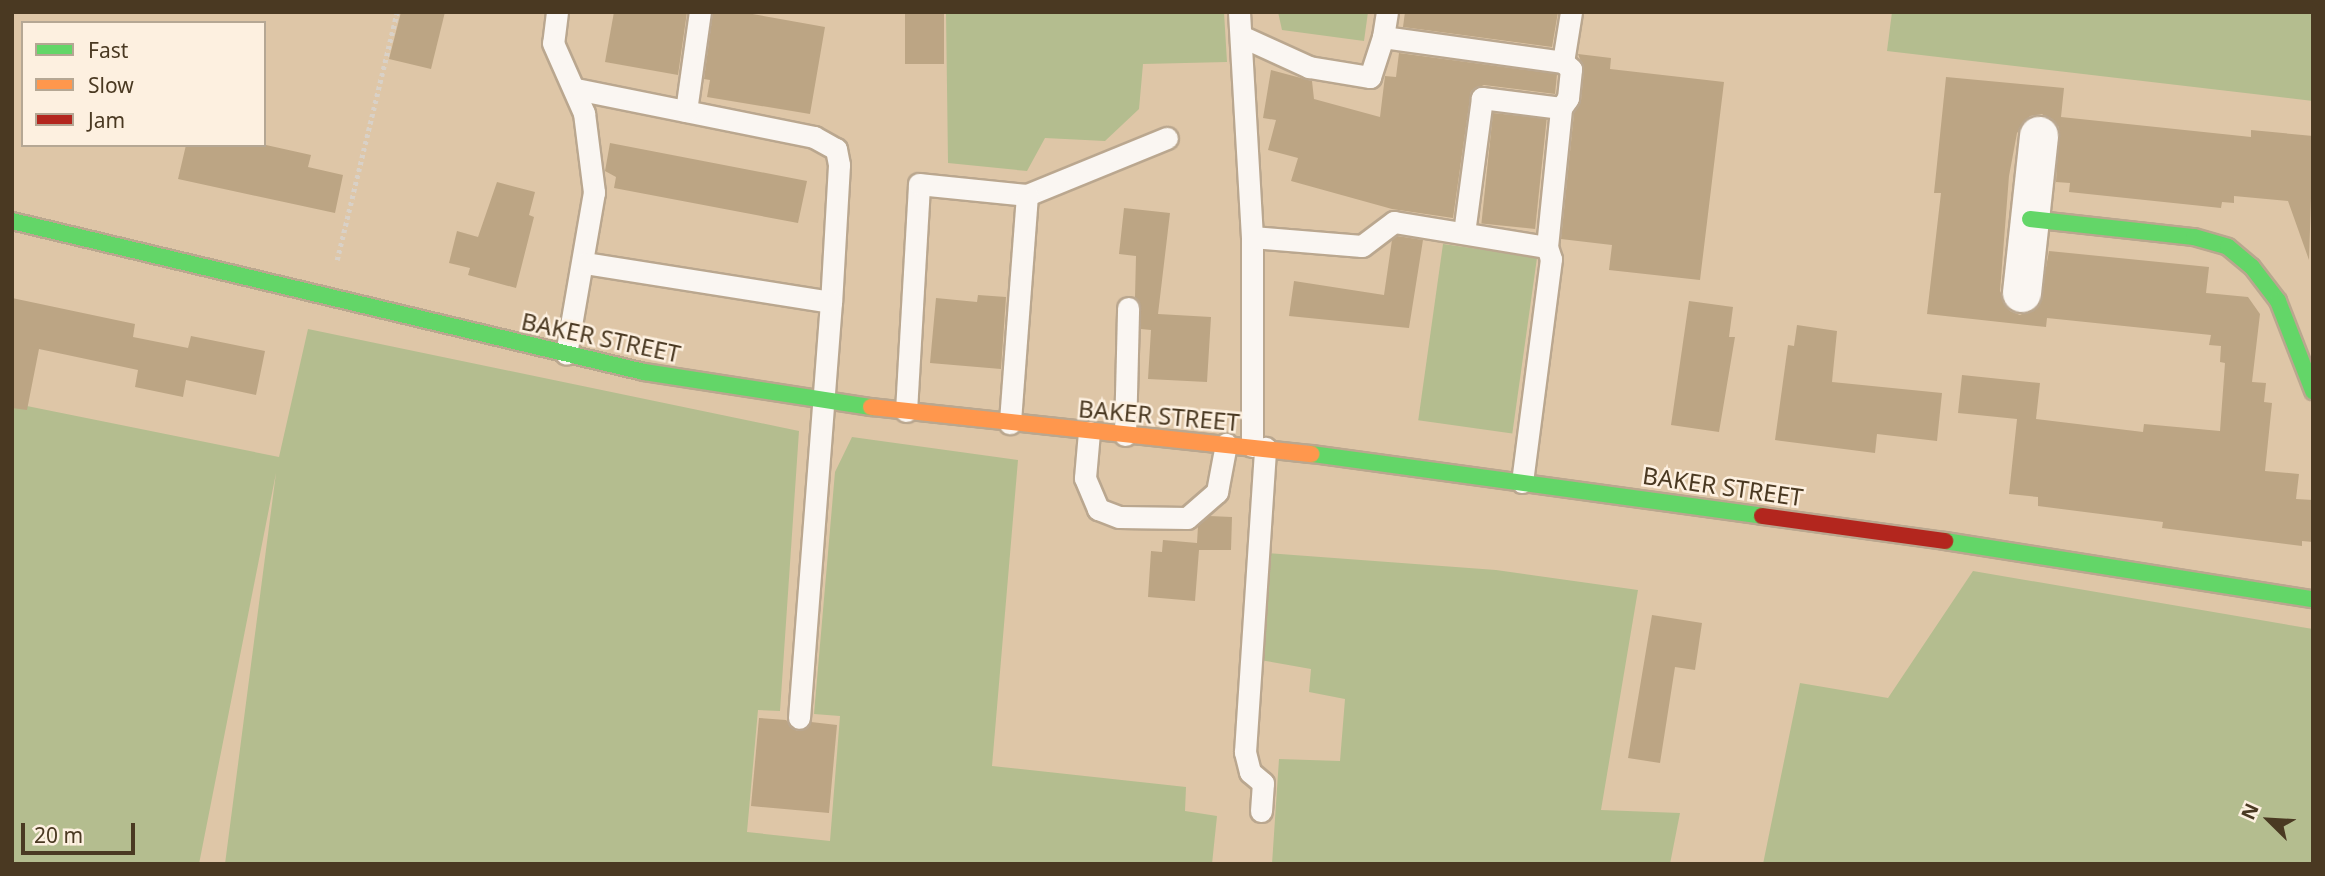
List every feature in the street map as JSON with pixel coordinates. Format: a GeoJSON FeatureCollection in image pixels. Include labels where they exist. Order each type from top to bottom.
{"type":"FeatureCollection","features":[{"type":"Feature","properties":{"kind":"main road"},"geometry":{"type":"LineString","coordinates":[[2030,219],[2194,237],[2228,247],[2252,267],[2278,301],[2313,391]]}},
{"type":"Feature","properties":{"kind":"main road","name":"BAKER STREET"},"geometry":{"type":"LineString","coordinates":[[12,221],[566,354],[823,402],[1010,424],[1259,447],[2088,560],[2313,598]]}},
{"type":"Feature","properties":{"kind":"street"},"geometry":{"type":"LineString","coordinates":[[2022,293],[2039,136]]}},
{"type":"Feature","properties":{"kind":"lane"},"geometry":{"type":"LineString","coordinates":[[557,12],[553,43],[563,71],[576,89],[584,113],[594,192],[585,263],[566,354]]}},
{"type":"Feature","properties":{"kind":"lane"},"geometry":{"type":"LineString","coordinates":[[685,111],[699,12]]}},
{"type":"Feature","properties":{"kind":"lane"},"geometry":{"type":"LineString","coordinates":[[1239,12],[1252,237],[1259,447],[1245,752],[1250,772],[1263,783],[1261,811]]}},
{"type":"Feature","properties":{"kind":"lane"},"geometry":{"type":"LineString","coordinates":[[1241,36],[1309,67],[1370,77],[1383,37],[1387,12]]}},
{"type":"Feature","properties":{"kind":"lane"},"geometry":{"type":"LineString","coordinates":[[1563,62],[1571,12]]}},
{"type":"Feature","properties":{"kind":"lane"},"geometry":{"type":"LineString","coordinates":[[1383,37],[1563,62],[1571,69],[1568,98],[1561,108],[1547,247],[1551,259],[1522,482]]}},
{"type":"Feature","properties":{"kind":"lane"},"geometry":{"type":"LineString","coordinates":[[576,89],[814,137],[836,149],[839,165],[831,302],[799,718]]}},
{"type":"Feature","properties":{"kind":"lane"},"geometry":{"type":"LineString","coordinates":[[1464,233],[1482,98],[1561,108]]}},
{"type":"Feature","properties":{"kind":"lane"},"geometry":{"type":"LineString","coordinates":[[906,411],[919,184],[1027,195],[1167,138]]}},
{"type":"Feature","properties":{"kind":"lane"},"geometry":{"type":"LineString","coordinates":[[1010,424],[1027,195]]}},
{"type":"Feature","properties":{"kind":"lane"},"geometry":{"type":"LineString","coordinates":[[1252,237],[1362,246],[1394,222],[1547,247]]}},
{"type":"Feature","properties":{"kind":"lane"},"geometry":{"type":"LineString","coordinates":[[585,263],[831,302]]}},
{"type":"Feature","properties":{"kind":"lane"},"geometry":{"type":"LineString","coordinates":[[1125,435],[1128,308]]}},
{"type":"Feature","properties":{"kind":"lane"},"geometry":{"type":"LineString","coordinates":[[1089,432],[1085,478],[1098,509],[1119,517],[1187,518],[1217,492],[1226,444]]}},
{"type":"Feature","properties":{"kind":"path"},"geometry":{"type":"LineString","coordinates":[[328,295],[397,12]]}},
{"type":"Feature","properties":{"kind":"green space"},"geometry":{"type":"Polygon","coordinates":[[[946,12],[1224,12],[1227,62],[1143,64],[1139,109],[1105,141],[1045,138],[1027,171],[948,163],[946,12]]]}},
{"type":"Feature","properties":{"kind":"green space"},"geometry":{"type":"Polygon","coordinates":[[[1278,12],[1368,12],[1364,41],[1282,30],[1278,12]]]}},
{"type":"Feature","properties":{"kind":"green space"},"geometry":{"type":"Polygon","coordinates":[[[1892,12],[2313,12],[2313,101],[1887,51],[1892,12]]]}},
{"type":"Feature","properties":{"kind":"green space"},"geometry":{"type":"Polygon","coordinates":[[[1443,244],[1537,257],[1512,433],[1418,420],[1443,244]]]}},
{"type":"Feature","properties":{"kind":"green space"},"geometry":{"type":"Polygon","coordinates":[[[308,329],[799,431],[780,711],[758,710],[747,832],[830,841],[840,716],[814,714],[835,472],[852,437],[1018,460],[992,766],[1186,787],[1185,811],[1217,816],[1212,864],[225,864],[276,473],[199,864],[12,864],[12,403],[279,457],[308,329]]]}},
{"type":"Feature","properties":{"kind":"green space"},"geometry":{"type":"Polygon","coordinates":[[[1268,553],[1496,570],[1638,590],[1601,810],[1680,813],[1670,864],[1272,864],[1279,759],[1340,761],[1345,699],[1309,692],[1311,669],[1260,660],[1268,553]]]}},
{"type":"Feature","properties":{"kind":"green space"},"geometry":{"type":"Polygon","coordinates":[[[1973,571],[2313,629],[2313,864],[1763,864],[1800,683],[1888,698],[1973,571]]]}},
{"type":"Feature","properties":{"kind":"building"},"geometry":{"type":"Polygon","coordinates":[[[401,12],[445,12],[431,69],[389,59],[401,12]]]}},
{"type":"Feature","properties":{"kind":"building"},"geometry":{"type":"Polygon","coordinates":[[[614,12],[687,12],[678,75],[605,62],[614,12]]]}},
{"type":"Feature","properties":{"kind":"building"},"geometry":{"type":"Polygon","coordinates":[[[713,12],[741,12],[825,27],[810,114],[707,97],[710,80],[704,79],[713,12]]]}},
{"type":"Feature","properties":{"kind":"building"},"geometry":{"type":"Polygon","coordinates":[[[905,12],[944,12],[944,64],[905,64],[905,12]]]}},
{"type":"Feature","properties":{"kind":"building"},"geometry":{"type":"Polygon","coordinates":[[[1405,12],[1558,12],[1552,47],[1403,27],[1405,12]]]}},
{"type":"Feature","properties":{"kind":"building"},"geometry":{"type":"Polygon","coordinates":[[[1399,53],[1557,74],[1555,94],[1484,85],[1471,91],[1453,218],[1392,209],[1291,181],[1298,158],[1268,150],[1276,120],[1263,118],[1271,70],[1312,81],[1314,99],[1380,117],[1385,76],[1396,77],[1399,53]]]}},
{"type":"Feature","properties":{"kind":"building"},"geometry":{"type":"Polygon","coordinates":[[[1578,54],[1611,58],[1610,69],[1724,82],[1700,280],[1609,270],[1612,245],[1561,239],[1574,113],[1581,100],[1584,70],[1578,54]]]}},
{"type":"Feature","properties":{"kind":"building"},"geometry":{"type":"Polygon","coordinates":[[[1946,77],[2064,88],[2061,117],[2251,137],[2251,130],[2313,136],[2309,260],[2288,201],[2234,196],[2234,203],[2222,202],[2221,208],[2069,192],[2070,183],[2056,182],[2059,127],[2042,114],[2030,116],[2017,133],[2009,176],[2000,291],[2010,311],[2020,315],[2039,306],[2049,251],[2209,267],[2206,293],[2248,297],[2260,314],[2252,382],[2266,383],[2264,402],[2272,403],[2265,471],[2299,474],[2296,499],[2313,500],[2313,542],[2302,541],[2302,546],[2162,528],[2163,522],[2038,506],[2038,497],[2009,494],[2017,419],[1958,413],[1962,375],[2040,383],[2036,419],[2143,432],[2144,424],[2220,431],[2225,363],[2220,362],[2221,346],[2209,345],[2211,335],[2047,318],[2046,327],[1927,314],[1941,193],[1934,193],[1946,77]]]}},
{"type":"Feature","properties":{"kind":"building"},"geometry":{"type":"Polygon","coordinates":[[[1493,113],[1547,119],[1535,229],[1481,223],[1493,113]]]}},
{"type":"Feature","properties":{"kind":"building"},"geometry":{"type":"Polygon","coordinates":[[[610,143],[807,181],[798,223],[614,188],[616,177],[605,171],[610,143]]]}},
{"type":"Feature","properties":{"kind":"building"},"geometry":{"type":"Polygon","coordinates":[[[266,145],[311,155],[308,167],[343,175],[335,213],[178,179],[186,147],[266,145]]]}},
{"type":"Feature","properties":{"kind":"building"},"geometry":{"type":"Polygon","coordinates":[[[497,182],[535,192],[529,215],[534,217],[516,288],[468,275],[470,268],[449,263],[457,231],[478,237],[497,182]]]}},
{"type":"Feature","properties":{"kind":"building"},"geometry":{"type":"Polygon","coordinates":[[[1124,208],[1170,213],[1158,314],[1211,317],[1207,382],[1148,379],[1151,330],[1141,329],[1141,308],[1135,297],[1136,256],[1119,254],[1124,208]]]}},
{"type":"Feature","properties":{"kind":"building"},"geometry":{"type":"Polygon","coordinates":[[[1397,236],[1423,240],[1409,328],[1289,316],[1294,281],[1384,295],[1392,240],[1397,236]]]}},
{"type":"Feature","properties":{"kind":"building"},"geometry":{"type":"Polygon","coordinates":[[[978,295],[1006,297],[1001,369],[930,363],[936,298],[977,302],[978,295]]]}},
{"type":"Feature","properties":{"kind":"building"},"geometry":{"type":"Polygon","coordinates":[[[12,298],[135,324],[133,337],[188,348],[191,336],[265,351],[256,395],[186,380],[183,397],[135,387],[138,370],[39,349],[27,410],[12,408],[12,298]]]}},
{"type":"Feature","properties":{"kind":"building"},"geometry":{"type":"Polygon","coordinates":[[[1689,301],[1733,307],[1729,337],[1735,337],[1719,432],[1671,425],[1689,301]]]}},
{"type":"Feature","properties":{"kind":"building"},"geometry":{"type":"Polygon","coordinates":[[[1797,325],[1837,331],[1832,382],[1942,393],[1937,441],[1877,434],[1875,453],[1775,440],[1788,345],[1794,346],[1797,325]]]}},
{"type":"Feature","properties":{"kind":"building"},"geometry":{"type":"Polygon","coordinates":[[[1209,516],[1232,517],[1231,550],[1199,550],[1195,601],[1148,597],[1151,551],[1162,552],[1163,540],[1197,543],[1198,526],[1209,516]]]}},
{"type":"Feature","properties":{"kind":"building"},"geometry":{"type":"Polygon","coordinates":[[[1652,615],[1702,623],[1695,670],[1675,667],[1660,763],[1628,758],[1652,615]]]}},
{"type":"Feature","properties":{"kind":"building"},"geometry":{"type":"Polygon","coordinates":[[[759,718],[786,720],[797,731],[811,722],[837,725],[829,813],[751,806],[759,718]]]}},
{"type":"Feature","properties":{"kind":"traffic: fast"},"geometry":{"type":"LineString","coordinates":[[2030,219],[2194,237],[2228,247],[2252,267],[2278,301],[2313,391]]}},
{"type":"Feature","properties":{"kind":"traffic: fast"},"geometry":{"type":"LineString","coordinates":[[12,221],[644,372],[871,407]]}},
{"type":"Feature","properties":{"kind":"traffic: fast"},"geometry":{"type":"LineString","coordinates":[[1312,454],[1762,516]]}},
{"type":"Feature","properties":{"kind":"traffic: fast"},"geometry":{"type":"LineString","coordinates":[[1945,541],[2313,599]]}},
{"type":"Feature","properties":{"kind":"traffic: slow"},"geometry":{"type":"LineString","coordinates":[[871,407],[1312,454]]}},
{"type":"Feature","properties":{"kind":"traffic: jam"},"geometry":{"type":"LineString","coordinates":[[1762,516],[1945,541]]}}]}
